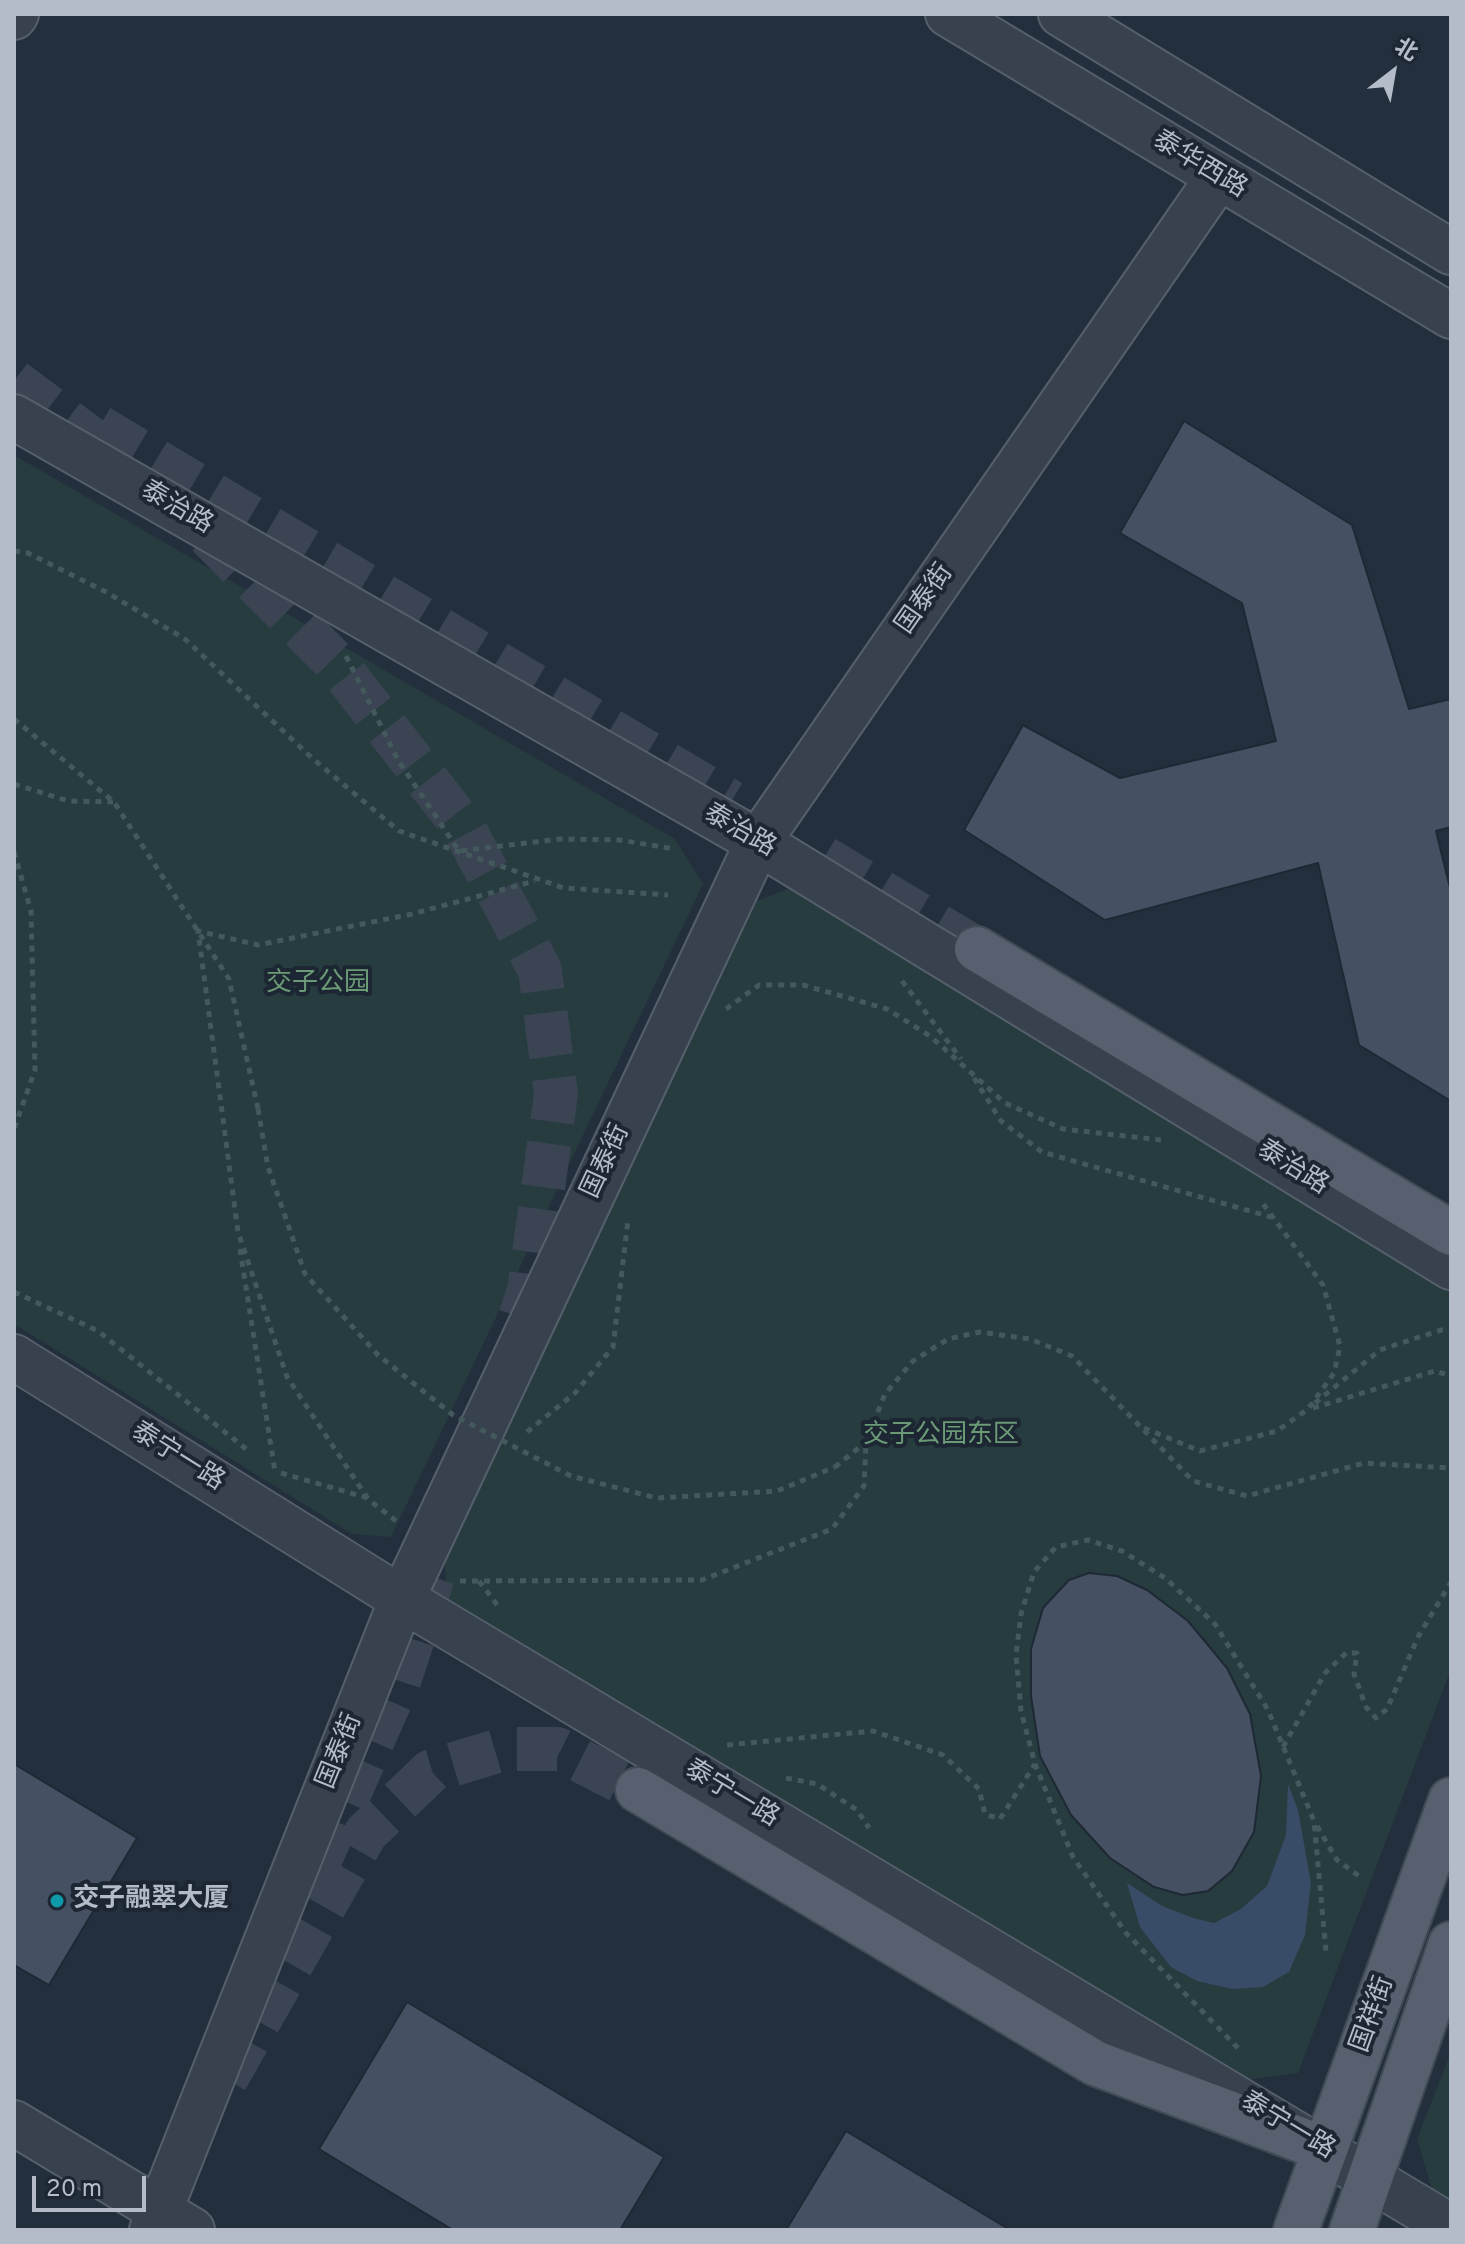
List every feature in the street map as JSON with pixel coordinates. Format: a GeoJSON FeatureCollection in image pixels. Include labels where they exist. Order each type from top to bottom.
{"type":"FeatureCollection","features":[{"type":"Feature","properties":{"kind":"main road"},"geometry":{"type":"LineString","coordinates":[[977,949],[1451,1233]]}},
{"type":"Feature","properties":{"kind":"main road"},"geometry":{"type":"LineString","coordinates":[[638,1790],[1095,2063],[1325,2149]]}},
{"type":"Feature","properties":{"kind":"main road","name":"国祥街"},"geometry":{"type":"LineString","coordinates":[[1296,2230],[1451,1800]]}},
{"type":"Feature","properties":{"kind":"main road","name":"国祥街"},"geometry":{"type":"LineString","coordinates":[[1352,2230],[1451,1944]]}},
{"type":"Feature","properties":{"kind":"street","name":"泰华西路"},"geometry":{"type":"LineString","coordinates":[[948,14],[1451,316]]}},
{"type":"Feature","properties":{"kind":"street"},"geometry":{"type":"LineString","coordinates":[[1061,14],[1451,252]]}},
{"type":"Feature","properties":{"kind":"street","name":"国泰街"},"geometry":{"type":"LineString","coordinates":[[168,2223],[402,1599],[758,842],[1218,178]]}},
{"type":"Feature","properties":{"kind":"street","name":"泰治路"},"geometry":{"type":"LineString","coordinates":[[14,417],[758,842],[1451,1267]]}},
{"type":"Feature","properties":{"kind":"street","name":"泰宁一路"},"geometry":{"type":"LineString","coordinates":[[14,1357],[402,1599],[1451,2227]]}},
{"type":"Feature","properties":{"kind":"street"},"geometry":{"type":"LineString","coordinates":[[14,2123],[168,2223]]}},
{"type":"Feature","properties":{"kind":"path"},"geometry":{"type":"LineString","coordinates":[[14,551],[28,553],[106,592],[185,639],[312,758],[399,831],[535,881],[564,888],[668,895]]}},
{"type":"Feature","properties":{"kind":"path"},"geometry":{"type":"LineString","coordinates":[[339,643],[398,760],[459,851]]}},
{"type":"Feature","properties":{"kind":"path"},"geometry":{"type":"LineString","coordinates":[[14,719],[114,802],[229,979],[268,1167],[305,1274],[378,1355],[453,1415],[571,1476],[657,1498],[777,1491],[835,1467],[866,1442]]}},
{"type":"Feature","properties":{"kind":"path"},"geometry":{"type":"LineString","coordinates":[[14,784],[68,801],[114,802]]}},
{"type":"Feature","properties":{"kind":"path"},"geometry":{"type":"LineString","coordinates":[[459,851],[560,839],[620,840],[674,849]]}},
{"type":"Feature","properties":{"kind":"path"},"geometry":{"type":"LineString","coordinates":[[14,852],[31,911],[35,1070],[14,1129]]}},
{"type":"Feature","properties":{"kind":"path"},"geometry":{"type":"LineString","coordinates":[[198,931],[258,945],[412,914],[535,881]]}},
{"type":"Feature","properties":{"kind":"path"},"geometry":{"type":"LineString","coordinates":[[198,931],[238,1232],[277,1484]]}},
{"type":"Feature","properties":{"kind":"path"},"geometry":{"type":"LineString","coordinates":[[900,979],[969,1070],[1001,1121],[1042,1152],[1271,1217]]}},
{"type":"Feature","properties":{"kind":"path"},"geometry":{"type":"LineString","coordinates":[[713,1018],[759,985],[803,985],[887,1009],[930,1036],[1005,1103],[1063,1129],[1164,1141]]}},
{"type":"Feature","properties":{"kind":"path"},"geometry":{"type":"LineString","coordinates":[[1254,1190],[1323,1285],[1340,1346],[1334,1373],[1308,1409]]}},
{"type":"Feature","properties":{"kind":"path"},"geometry":{"type":"LineString","coordinates":[[505,1451],[575,1393],[613,1347],[629,1215]]}},
{"type":"Feature","properties":{"kind":"path"},"geometry":{"type":"LineString","coordinates":[[238,1232],[287,1377],[368,1499],[402,1527]]}},
{"type":"Feature","properties":{"kind":"path"},"geometry":{"type":"LineString","coordinates":[[14,1292],[98,1331],[252,1453]]}},
{"type":"Feature","properties":{"kind":"path"},"geometry":{"type":"LineString","coordinates":[[1139,1426],[1200,1451],[1277,1431],[1380,1350],[1441,1330],[1451,1331]]}},
{"type":"Feature","properties":{"kind":"path"},"geometry":{"type":"LineString","coordinates":[[460,1581],[702,1580],[832,1529],[864,1486],[866,1442],[885,1394],[913,1361],[948,1339],[980,1332],[1030,1339],[1072,1356],[1193,1481],[1247,1496],[1364,1463],[1451,1468]]}},
{"type":"Feature","properties":{"kind":"path"},"geometry":{"type":"LineString","coordinates":[[1308,1409],[1435,1371],[1451,1376]]}},
{"type":"Feature","properties":{"kind":"path"},"geometry":{"type":"LineString","coordinates":[[263,1462],[275,1471],[368,1499]]}},
{"type":"Feature","properties":{"kind":"path"},"geometry":{"type":"LineString","coordinates":[[1238,2048],[1126,1933],[1073,1857],[1035,1764],[1021,1711],[1016,1655],[1021,1614],[1034,1572],[1056,1547],[1088,1540],[1122,1551],[1165,1578],[1215,1624],[1268,1710],[1314,1821],[1337,1860],[1363,1879]]}},
{"type":"Feature","properties":{"kind":"path"},"geometry":{"type":"LineString","coordinates":[[1283,1747],[1325,1673],[1346,1653],[1357,1653],[1354,1674],[1366,1707],[1376,1718],[1387,1709],[1418,1637],[1451,1582]]}},
{"type":"Feature","properties":{"kind":"path"},"geometry":{"type":"LineString","coordinates":[[718,1746],[873,1731],[943,1755],[979,1789],[985,1814],[1000,1819],[1035,1764]]}},
{"type":"Feature","properties":{"kind":"path"},"geometry":{"type":"LineString","coordinates":[[1314,1821],[1326,1952]]}},
{"type":"Feature","properties":{"kind":"green space","name":"交子公园"},"geometry":{"type":"Polygon","coordinates":[[[14,455],[675,839],[703,884],[391,1537],[352,1534],[14,1324],[14,455]]]}},
{"type":"Feature","properties":{"kind":"green space","name":"交子公园东区"},"geometry":{"type":"Polygon","coordinates":[[[800,884],[1451,1273],[1451,1669],[1298,2073],[1245,2080],[449,1619],[445,1564],[510,1391],[752,903],[800,884]]]}},
{"type":"Feature","properties":{"kind":"green space"},"geometry":{"type":"Polygon","coordinates":[[[1451,2052],[1451,2201],[1432,2190],[1417,2139],[1451,2052]]]}},
{"type":"Feature","properties":{"kind":"water"},"geometry":{"type":"Polygon","coordinates":[[[1288,1784],[1298,1810],[1311,1883],[1305,1935],[1289,1972],[1263,1987],[1232,1989],[1197,1981],[1171,1967],[1140,1927],[1127,1883],[1162,1906],[1214,1923],[1241,1909],[1267,1886],[1286,1835],[1288,1784]]]}},
{"type":"Feature","properties":{"kind":"building"},"geometry":{"type":"Polygon","coordinates":[[[1184,421],[1352,525],[1409,709],[1451,699],[1451,827],[1436,831],[1451,892],[1451,1101],[1359,1045],[1318,863],[1105,920],[964,830],[1023,725],[1120,778],[1276,741],[1242,603],[1120,533],[1184,421]]]}},
{"type":"Feature","properties":{"kind":"building"},"geometry":{"type":"Polygon","coordinates":[[[1089,1573],[1117,1576],[1147,1590],[1188,1621],[1227,1668],[1250,1714],[1261,1776],[1254,1832],[1232,1871],[1208,1891],[1183,1895],[1154,1887],[1110,1858],[1071,1815],[1040,1756],[1031,1696],[1031,1649],[1043,1608],[1069,1580],[1089,1573]]]}},
{"type":"Feature","properties":{"kind":"building","name":"交子融翠大厦"},"geometry":{"type":"Polygon","coordinates":[[[14,1764],[137,1838],[49,1985],[14,1965],[14,1764]]]}},
{"type":"Feature","properties":{"kind":"building"},"geometry":{"type":"Polygon","coordinates":[[[407,2002],[664,2157],[620,2230],[453,2230],[319,2149],[407,2002]]]}},
{"type":"Feature","properties":{"kind":"building"},"geometry":{"type":"Polygon","coordinates":[[[846,2131],[1010,2230],[786,2230],[846,2131]]]}},
{"type":"Feature","properties":{"kind":"tunnel"},"geometry":{"type":"LineString","coordinates":[[14,381],[119,460]]}},
{"type":"Feature","properties":{"kind":"tunnel"},"geometry":{"type":"LineString","coordinates":[[99,427],[731,802]]}},
{"type":"Feature","properties":{"kind":"tunnel"},"geometry":{"type":"LineString","coordinates":[[208,535],[336,663],[462,825],[540,970],[556,1094],[529,1290],[516,1330]]}},
{"type":"Feature","properties":{"kind":"tunnel"},"geometry":{"type":"LineString","coordinates":[[824,858],[977,949]]}},
{"type":"Feature","properties":{"kind":"tunnel"},"geometry":{"type":"LineString","coordinates":[[319,1862],[399,1681],[433,1577]]}},
{"type":"Feature","properties":{"kind":"tunnel"},"geometry":{"type":"LineString","coordinates":[[226,2079],[366,1833],[431,1771],[504,1749],[557,1749],[638,1790]]}},
{"type":"Feature","properties":{"kind":"place","name":"交子融翠大厦"},"geometry":{"type":"Point","coordinates":[57,1901]}}]}
